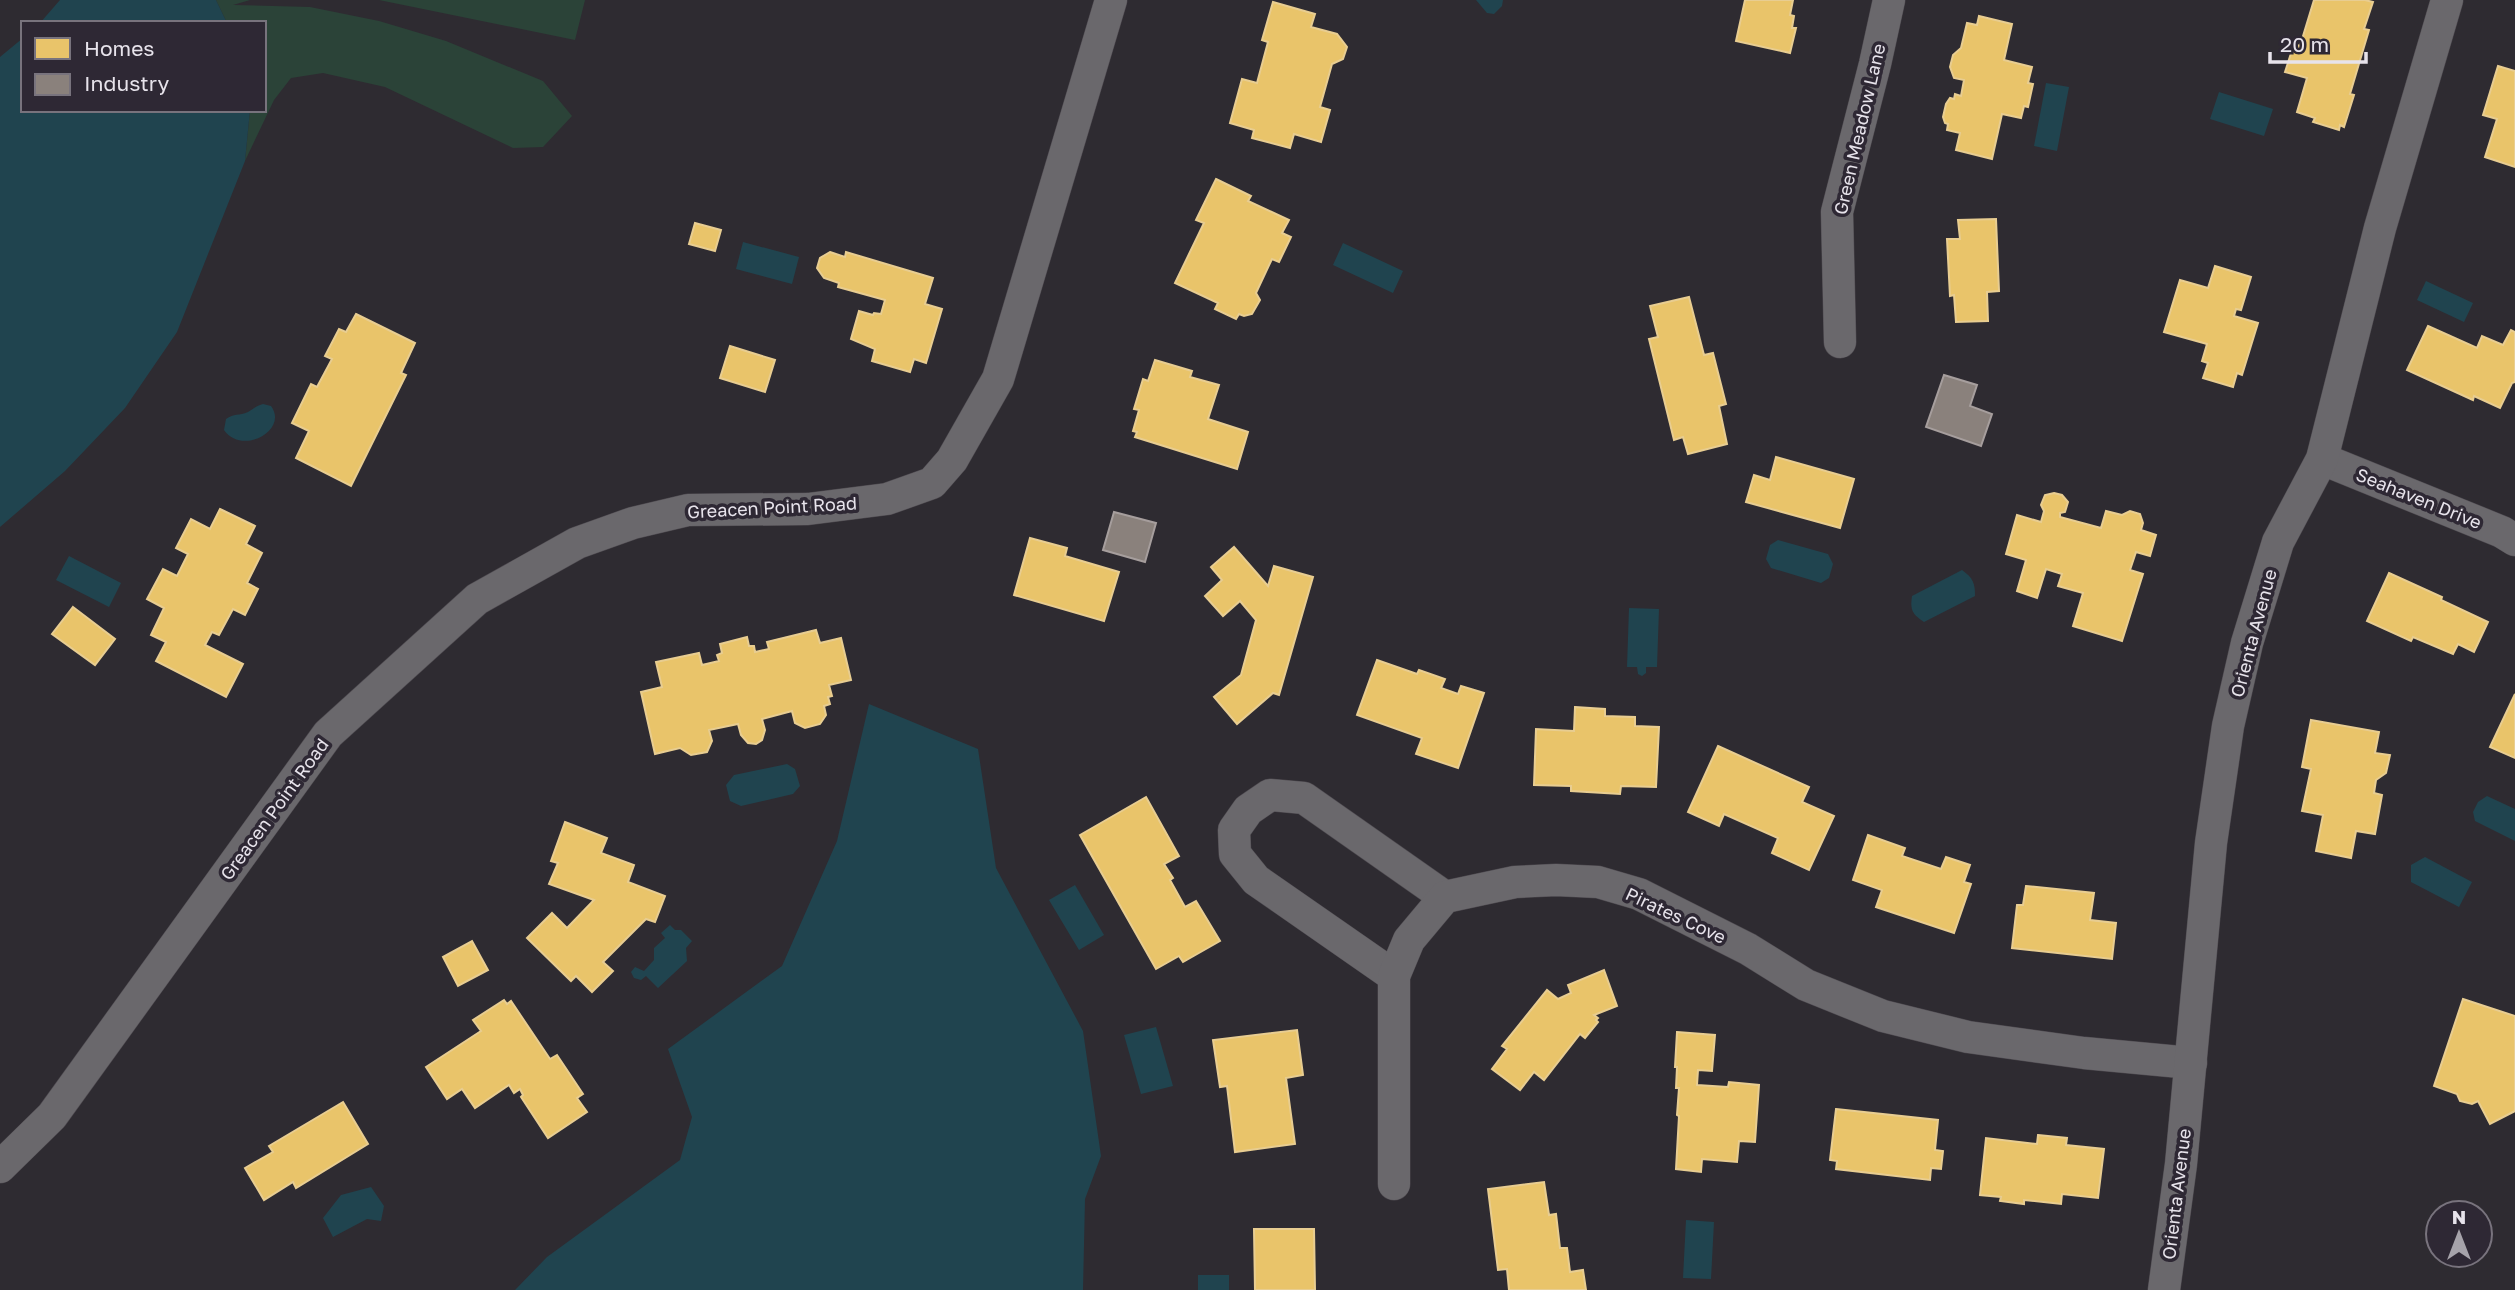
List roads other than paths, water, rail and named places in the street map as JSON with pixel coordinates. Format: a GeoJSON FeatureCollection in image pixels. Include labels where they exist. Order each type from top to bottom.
{"type":"FeatureCollection","features":[{"type":"Feature","properties":{"kind":"street","name":"Greacen Point Road"},"geometry":{"type":"LineString","coordinates":[[0,1167],[52,1115],[328,734],[477,599],[577,543],[633,523],[688,510],[808,509],[887,499],[932,484],[952,460],[998,379],[1111,0]]}},
{"type":"Feature","properties":{"kind":"street","name":"Green Meadow Lane"},"geometry":{"type":"LineString","coordinates":[[1840,342],[1837,212],[1889,0]]}},
{"type":"Feature","properties":{"kind":"street","name":"Orienta Avenue"},"geometry":{"type":"LineString","coordinates":[[2164,1290],[2191,1063],[2211,843],[2228,726],[2247,643],[2278,542],[2322,459],[2380,228],[2447,0]]}},
{"type":"Feature","properties":{"kind":"street","name":"Seahaven Drive"},"geometry":{"type":"LineString","coordinates":[[2322,459],[2502,532],[2515,540]]}},
{"type":"Feature","properties":{"kind":"street"},"geometry":{"type":"LineString","coordinates":[[1394,976],[1256,880],[1235,855],[1234,830],[1248,810],[1270,795],[1304,798],[1445,897],[1409,940],[1394,976],[1394,1184]]}},
{"type":"Feature","properties":{"kind":"street","name":"Pirates Cove"},"geometry":{"type":"LineString","coordinates":[[1445,897],[1516,882],[1598,882],[1639,894],[1748,950],[1806,985],[1883,1016],[1968,1037],[2191,1063]]}},
{"type":"Feature","properties":{"kind":"water"},"geometry":{"type":"Polygon","coordinates":[[[60,0],[216,0],[226,21],[42,21],[60,0]]]}},
{"type":"Feature","properties":{"kind":"water"},"geometry":{"type":"Polygon","coordinates":[[[1476,0],[1503,0],[1502,6],[1494,14],[1487,13],[1476,0]]]}},
{"type":"Feature","properties":{"kind":"water"},"geometry":{"type":"Polygon","coordinates":[[[21,40],[21,112],[250,112],[245,161],[177,332],[125,408],[65,471],[0,527],[0,57],[21,40]]]}},
{"type":"Feature","properties":{"kind":"water"},"geometry":{"type":"Polygon","coordinates":[[[2046,83],[2069,87],[2057,151],[2034,146],[2046,83]]]}},
{"type":"Feature","properties":{"kind":"water"},"geometry":{"type":"Polygon","coordinates":[[[2219,92],[2273,109],[2264,136],[2210,119],[2219,92]]]}},
{"type":"Feature","properties":{"kind":"water"},"geometry":{"type":"Polygon","coordinates":[[[743,242],[799,257],[792,284],[736,269],[743,242]]]}},
{"type":"Feature","properties":{"kind":"water"},"geometry":{"type":"Polygon","coordinates":[[[1343,243],[1403,271],[1393,293],[1333,265],[1343,243]]]}},
{"type":"Feature","properties":{"kind":"water"},"geometry":{"type":"Polygon","coordinates":[[[2426,281],[2473,303],[2464,322],[2417,300],[2426,281]]]}},
{"type":"Feature","properties":{"kind":"water"},"geometry":{"type":"Polygon","coordinates":[[[263,404],[271,406],[275,415],[274,424],[261,437],[241,441],[224,430],[226,419],[263,404]]]}},
{"type":"Feature","properties":{"kind":"water"},"geometry":{"type":"Polygon","coordinates":[[[1778,540],[1828,554],[1833,564],[1829,578],[1821,583],[1771,568],[1766,559],[1770,545],[1778,540]]]}},
{"type":"Feature","properties":{"kind":"water"},"geometry":{"type":"Polygon","coordinates":[[[69,556],[121,583],[109,607],[56,580],[69,556]]]}},
{"type":"Feature","properties":{"kind":"water"},"geometry":{"type":"Polygon","coordinates":[[[1962,570],[1973,581],[1975,596],[1924,622],[1917,617],[1912,608],[1912,596],[1962,570]]]}},
{"type":"Feature","properties":{"kind":"water"},"geometry":{"type":"Polygon","coordinates":[[[1629,608],[1659,609],[1657,667],[1646,667],[1646,673],[1642,676],[1638,674],[1637,667],[1627,667],[1629,608]]]}},
{"type":"Feature","properties":{"kind":"water"},"geometry":{"type":"Polygon","coordinates":[[[869,704],[978,749],[996,868],[1083,1031],[1101,1156],[1085,1199],[1083,1290],[515,1290],[547,1257],[680,1160],[692,1117],[668,1049],[782,966],[837,841],[869,704]]]}},
{"type":"Feature","properties":{"kind":"water"},"geometry":{"type":"Polygon","coordinates":[[[787,764],[795,769],[800,786],[793,794],[741,806],[730,801],[726,785],[734,775],[787,764]]]}},
{"type":"Feature","properties":{"kind":"water"},"geometry":{"type":"Polygon","coordinates":[[[2487,796],[2515,809],[2515,841],[2475,821],[2473,812],[2478,802],[2487,796]]]}},
{"type":"Feature","properties":{"kind":"water"},"geometry":{"type":"Polygon","coordinates":[[[2425,857],[2472,882],[2459,907],[2411,882],[2411,865],[2425,857]]]}},
{"type":"Feature","properties":{"kind":"water"},"geometry":{"type":"Polygon","coordinates":[[[1075,885],[1104,935],[1079,950],[1049,900],[1075,885]]]}},
{"type":"Feature","properties":{"kind":"water"},"geometry":{"type":"Polygon","coordinates":[[[670,925],[675,930],[681,930],[692,941],[686,948],[687,961],[658,988],[646,976],[641,980],[634,978],[631,972],[635,967],[644,971],[654,960],[654,948],[665,938],[661,933],[670,925]]]}},
{"type":"Feature","properties":{"kind":"water"},"geometry":{"type":"Polygon","coordinates":[[[1156,1027],[1173,1086],[1141,1094],[1124,1035],[1156,1027]]]}},
{"type":"Feature","properties":{"kind":"water"},"geometry":{"type":"Polygon","coordinates":[[[371,1187],[384,1206],[381,1221],[367,1219],[333,1237],[323,1218],[341,1195],[371,1187]]]}},
{"type":"Feature","properties":{"kind":"water"},"geometry":{"type":"Polygon","coordinates":[[[1686,1220],[1714,1222],[1711,1279],[1683,1278],[1686,1220]]]}},
{"type":"Feature","properties":{"kind":"water"},"geometry":{"type":"Polygon","coordinates":[[[1198,1275],[1229,1275],[1229,1290],[1198,1290],[1198,1275]]]}}]}
